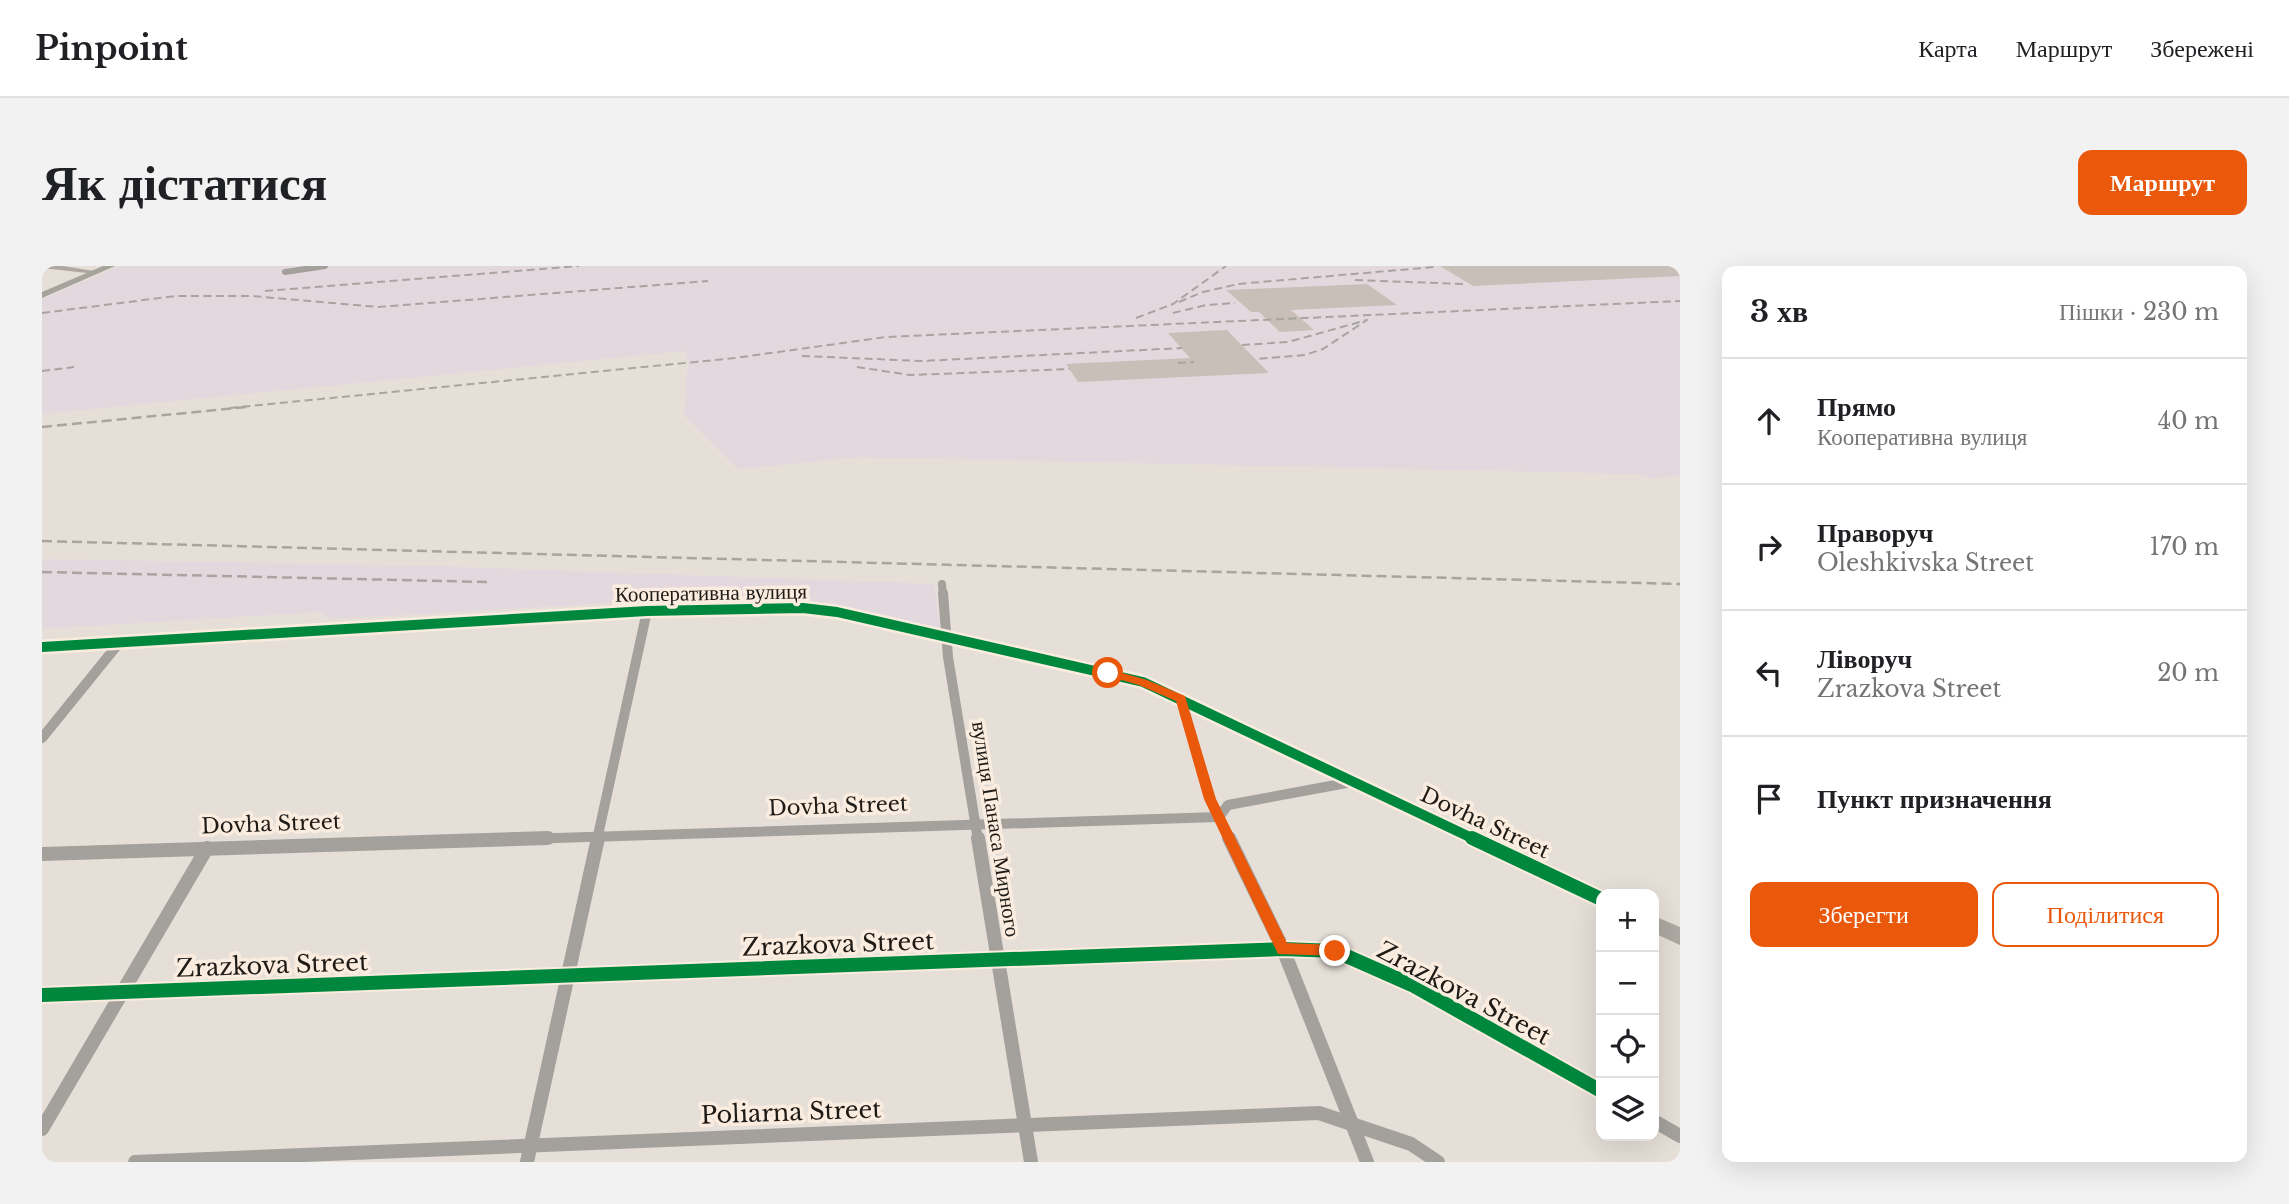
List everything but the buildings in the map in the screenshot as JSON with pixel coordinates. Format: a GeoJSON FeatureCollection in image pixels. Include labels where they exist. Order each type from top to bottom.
{"type":"FeatureCollection","features":[{"type":"Feature","properties":{"kind":"main road"},"geometry":{"type":"LineString","coordinates":[[42,295],[111,266]]}},
{"type":"Feature","properties":{"kind":"street"},"geometry":{"type":"LineString","coordinates":[[42,266],[96,272]]}},
{"type":"Feature","properties":{"kind":"street"},"geometry":{"type":"LineString","coordinates":[[285,272],[325,266]]}},
{"type":"Feature","properties":{"kind":"street","name":"вулиця Панаса Мирного"},"geometry":{"type":"LineString","coordinates":[[942,584],[946,635],[1031,1162]]}},
{"type":"Feature","properties":{"kind":"street","name":"Кооперативна вулиця"},"geometry":{"type":"LineString","coordinates":[[42,648],[647,611],[803,608],[837,612],[946,635],[1143,682],[1352,782]]}},
{"type":"Feature","properties":{"kind":"street"},"geometry":{"type":"LineString","coordinates":[[527,1162],[647,611]]}},
{"type":"Feature","properties":{"kind":"street"},"geometry":{"type":"LineString","coordinates":[[42,737],[119,643]]}},
{"type":"Feature","properties":{"kind":"street"},"geometry":{"type":"LineString","coordinates":[[1181,699],[1210,799],[1283,949],[1367,1162]]}},
{"type":"Feature","properties":{"kind":"street","name":"Dovha Street"},"geometry":{"type":"LineString","coordinates":[[42,853],[1219,817],[1228,805],[1352,782],[1596,897]]}},
{"type":"Feature","properties":{"kind":"street"},"geometry":{"type":"LineString","coordinates":[[42,1129],[207,848]]}},
{"type":"Feature","properties":{"kind":"street"},"geometry":{"type":"LineString","coordinates":[[1659,926],[1680,936]]}},
{"type":"Feature","properties":{"kind":"street","name":"Zrazkova Street"},"geometry":{"type":"LineString","coordinates":[[42,995],[1283,949],[1335,951],[1412,985],[1596,1088]]}},
{"type":"Feature","properties":{"kind":"street","name":"Poliarna Street"},"geometry":{"type":"LineString","coordinates":[[135,1162],[1319,1113],[1410,1144],[1438,1162]]}},
{"type":"Feature","properties":{"kind":"street"},"geometry":{"type":"LineString","coordinates":[[1659,1124],[1680,1136]]}},
{"type":"Feature","properties":{"kind":"shaded area"},"geometry":{"type":"Polygon","coordinates":[[[121,266],[1680,266],[1680,476],[1650,478],[1638,474],[859,457],[741,469],[735,467],[684,416],[688,360],[685,351],[42,414],[42,299],[121,266]]]}},
{"type":"Feature","properties":{"kind":"shaded area"},"geometry":{"type":"Polygon","coordinates":[[[42,559],[435,566],[934,584],[940,628],[796,598],[631,602],[332,619],[319,612],[42,629],[42,559]]]}},
{"type":"Feature","properties":{"kind":"railway"},"geometry":{"type":"LineString","coordinates":[[265,291],[579,266]]}},
{"type":"Feature","properties":{"kind":"railway"},"geometry":{"type":"LineString","coordinates":[[1136,318],[1173,304],[1226,266]]}},
{"type":"Feature","properties":{"kind":"railway"},"geometry":{"type":"LineString","coordinates":[[1179,302],[1203,292],[1238,284],[1434,267]]}},
{"type":"Feature","properties":{"kind":"railway"},"geometry":{"type":"LineString","coordinates":[[1355,280],[1463,284]]}},
{"type":"Feature","properties":{"kind":"railway"},"geometry":{"type":"LineString","coordinates":[[42,313],[175,296],[252,296],[378,307],[708,281]]}},
{"type":"Feature","properties":{"kind":"railway"},"geometry":{"type":"LineString","coordinates":[[230,408],[735,358],[886,337],[1680,301]]}},
{"type":"Feature","properties":{"kind":"railway"},"geometry":{"type":"LineString","coordinates":[[1173,313],[1206,305],[1235,303]]}},
{"type":"Feature","properties":{"kind":"railway"},"geometry":{"type":"LineString","coordinates":[[1242,345],[1288,342],[1367,320],[1323,349],[1305,355],[1256,359]]}},
{"type":"Feature","properties":{"kind":"railway"},"geometry":{"type":"LineString","coordinates":[[802,356],[922,361],[1182,348]]}},
{"type":"Feature","properties":{"kind":"railway"},"geometry":{"type":"LineString","coordinates":[[1178,363],[1194,362]]}},
{"type":"Feature","properties":{"kind":"railway"},"geometry":{"type":"LineString","coordinates":[[42,371],[74,367]]}},
{"type":"Feature","properties":{"kind":"railway"},"geometry":{"type":"LineString","coordinates":[[857,367],[910,375],[1070,369]]}},
{"type":"Feature","properties":{"kind":"railway"},"geometry":{"type":"LineString","coordinates":[[42,427],[247,407]]}},
{"type":"Feature","properties":{"kind":"railway"},"geometry":{"type":"LineString","coordinates":[[42,541],[1680,584]]}},
{"type":"Feature","properties":{"kind":"railway"},"geometry":{"type":"LineString","coordinates":[[42,572],[488,582]]}},
{"type":"Feature","properties":{"kind":"cycle path"},"geometry":{"type":"LineString","coordinates":[[42,647],[647,611],[803,608],[837,612],[1143,682],[1596,897]]}},
{"type":"Feature","properties":{"kind":"cycle path"},"geometry":{"type":"LineString","coordinates":[[42,995],[1283,949],[1335,951],[1412,985],[1596,1088]]}},
{"type":"Feature","properties":{"kind":"route"},"geometry":{"type":"LineString","coordinates":[[1108,673],[1143,682],[1181,699],[1210,799],[1283,949],[1335,951]]}}]}
